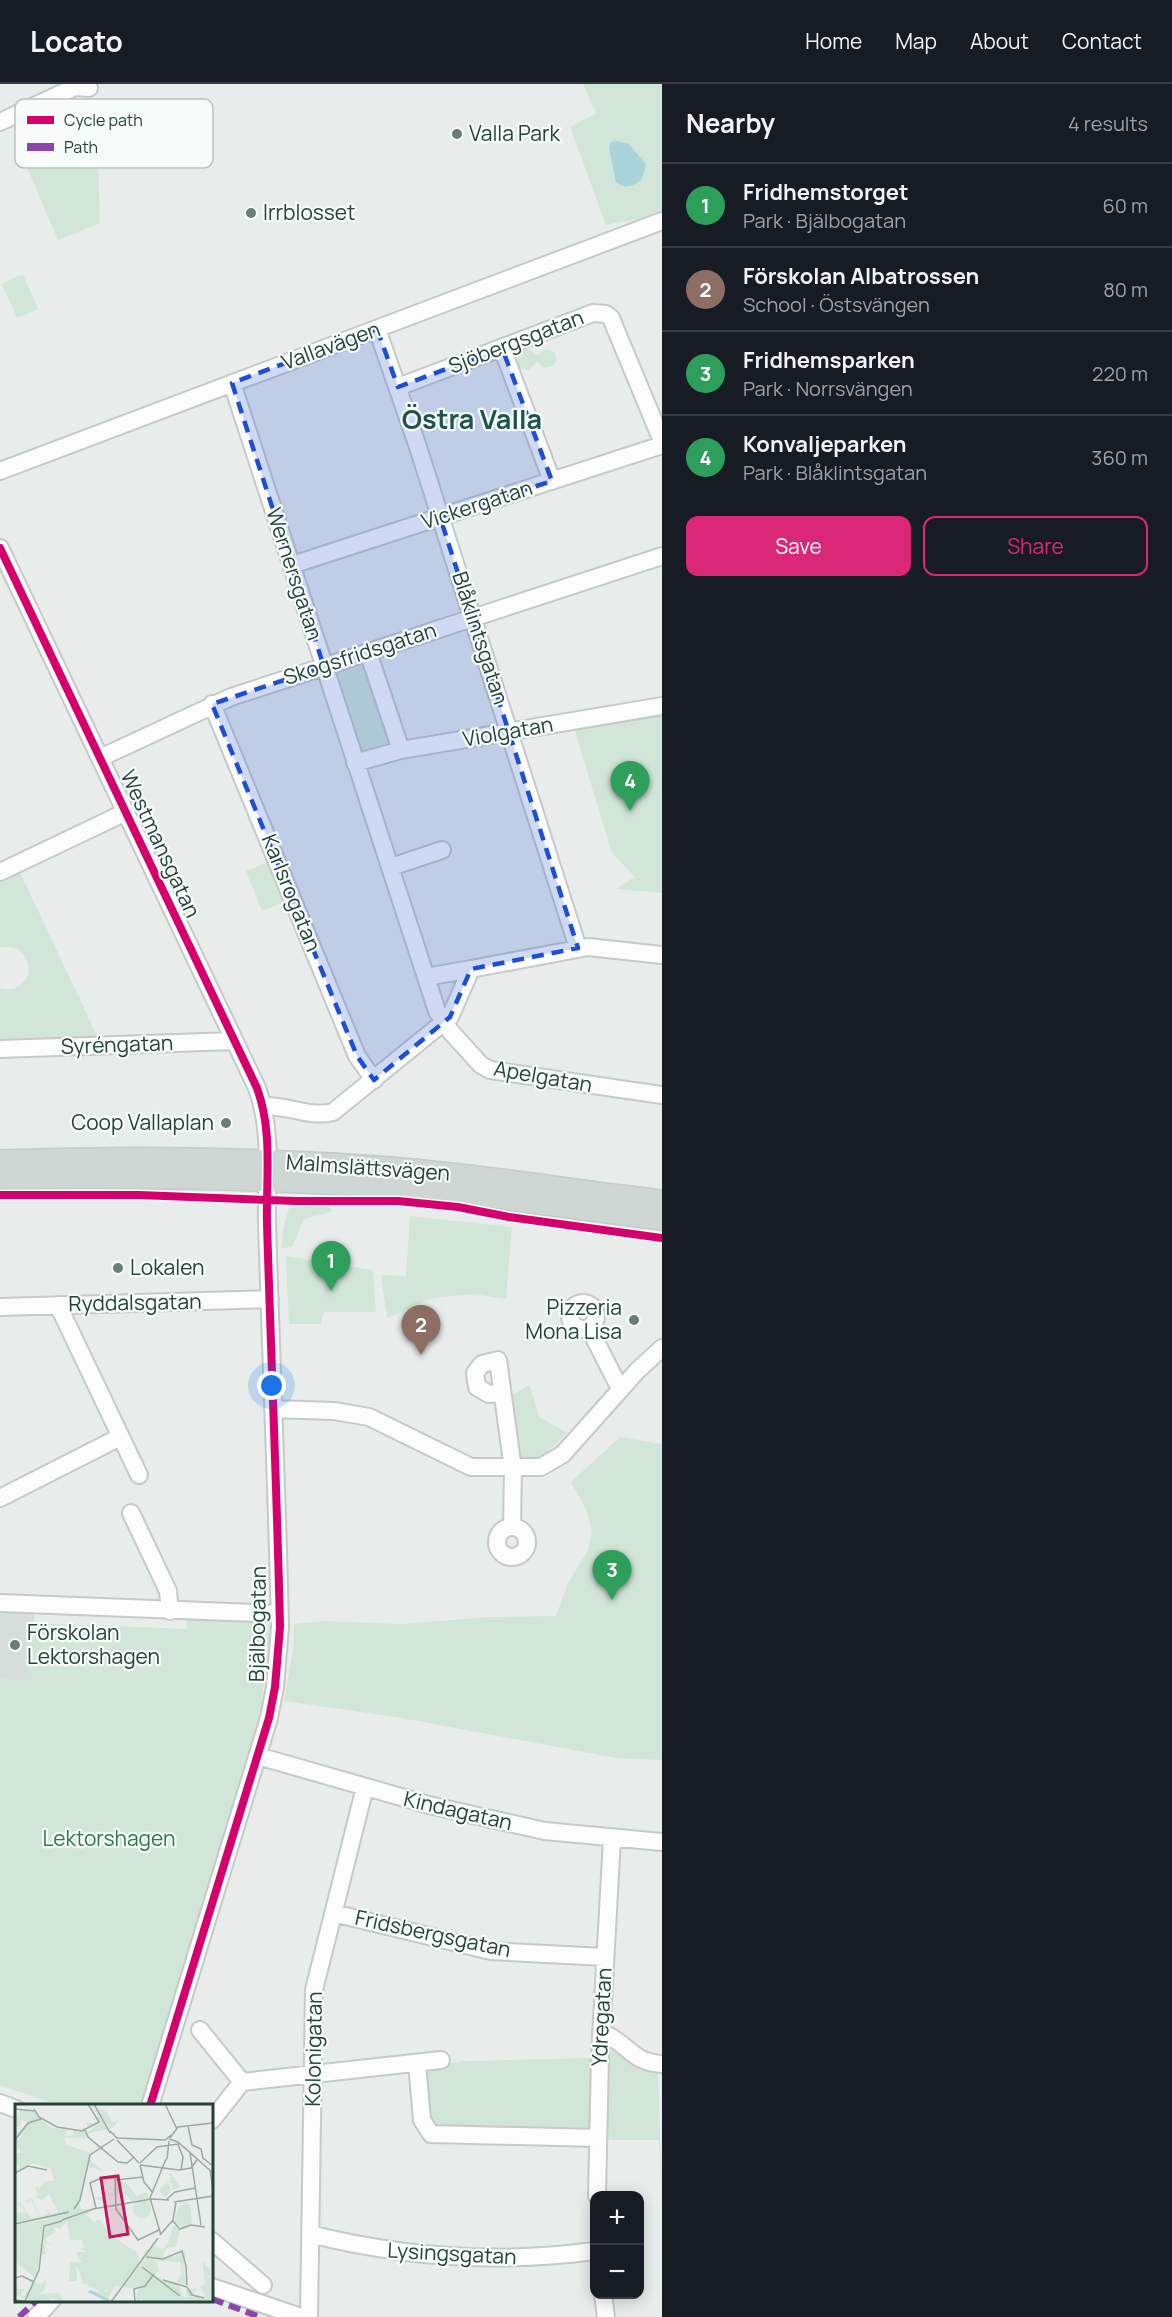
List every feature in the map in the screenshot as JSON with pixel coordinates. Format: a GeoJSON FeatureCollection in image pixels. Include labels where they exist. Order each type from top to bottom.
{"type":"FeatureCollection","features":[{"type":"Feature","properties":{"kind":"main road","name":"Malmslättsvägen"},"geometry":{"type":"LineString","coordinates":[[0,1161],[122,1156],[268,1160],[426,1171],[662,1201]]}},
{"type":"Feature","properties":{"kind":"main road","name":"Malmslättsvägen"},"geometry":{"type":"LineString","coordinates":[[0,1178],[93,1177],[419,1189],[662,1219]]}},
{"type":"Feature","properties":{"kind":"street"},"geometry":{"type":"LineString","coordinates":[[49,99],[75,87],[89,88]]}},
{"type":"Feature","properties":{"kind":"street"},"geometry":{"type":"LineString","coordinates":[[0,122],[15,115]]}},
{"type":"Feature","properties":{"kind":"street","name":"Vallavägen"},"geometry":{"type":"LineString","coordinates":[[0,471],[662,221]]}},
{"type":"Feature","properties":{"kind":"street","name":"Sjöbergsgatan"},"geometry":{"type":"LineString","coordinates":[[398,387],[593,312],[606,314],[611,318],[662,443]]}},
{"type":"Feature","properties":{"kind":"street","name":"Blåklintsgatan"},"geometry":{"type":"LineString","coordinates":[[377,329],[510,730],[578,948]]}},
{"type":"Feature","properties":{"kind":"street"},"geometry":{"type":"LineString","coordinates":[[502,348],[552,481]]}},
{"type":"Feature","properties":{"kind":"street","name":"Wernersgatan"},"geometry":{"type":"LineString","coordinates":[[232,383],[355,763],[443,1023]]}},
{"type":"Feature","properties":{"kind":"street","name":"Vickergatan"},"geometry":{"type":"LineString","coordinates":[[292,565],[662,443]]}},
{"type":"Feature","properties":{"kind":"street","name":"Westmansgatan"},"geometry":{"type":"LineString","coordinates":[[0,548],[264,1106],[268,1160]]}},
{"type":"Feature","properties":{"kind":"street","name":"Skogsfridsgatan"},"geometry":{"type":"LineString","coordinates":[[100,759],[212,704],[662,556]]}},
{"type":"Feature","properties":{"kind":"street"},"geometry":{"type":"LineString","coordinates":[[368,652],[401,750]]}},
{"type":"Feature","properties":{"kind":"street","name":"Karlsrogatan"},"geometry":{"type":"LineString","coordinates":[[212,704],[357,1056],[374,1080]]}},
{"type":"Feature","properties":{"kind":"street","name":"Violgatan"},"geometry":{"type":"LineString","coordinates":[[355,763],[401,750],[662,706]]}},
{"type":"Feature","properties":{"kind":"street"},"geometry":{"type":"LineString","coordinates":[[0,872],[126,812]]}},
{"type":"Feature","properties":{"kind":"street"},"geometry":{"type":"LineString","coordinates":[[391,867],[442,850]]}},
{"type":"Feature","properties":{"kind":"street"},"geometry":{"type":"LineString","coordinates":[[426,977],[578,948],[662,955]]}},
{"type":"Feature","properties":{"kind":"street"},"geometry":{"type":"LineString","coordinates":[[264,1106],[282,1105],[323,1115],[341,1107],[450,1017],[471,969]]}},
{"type":"Feature","properties":{"kind":"street","name":"Apelgatan"},"geometry":{"type":"LineString","coordinates":[[443,1023],[481,1065],[490,1070],[662,1095]]}},
{"type":"Feature","properties":{"kind":"street","name":"Syréngatan"},"geometry":{"type":"LineString","coordinates":[[0,1049],[234,1041]]}},
{"type":"Feature","properties":{"kind":"street","name":"Bjälbogatan"},"geometry":{"type":"LineString","coordinates":[[151,2104],[258,1756],[275,1686],[279,1614],[268,1160]]}},
{"type":"Feature","properties":{"kind":"street","name":"Ryddalsgatan"},"geometry":{"type":"LineString","coordinates":[[0,1307],[270,1299]]}},
{"type":"Feature","properties":{"kind":"street"},"geometry":{"type":"LineString","coordinates":[[58,1305],[139,1475]]}},
{"type":"Feature","properties":{"kind":"street"},"geometry":{"type":"LineString","coordinates":[[589,1328],[620,1389]]}},
{"type":"Feature","properties":{"kind":"street"},"geometry":{"type":"LineString","coordinates":[[273,1409],[334,1411],[362,1415],[394,1427],[465,1466],[513,1469],[541,1467],[556,1459],[620,1389],[662,1348]]}},
{"type":"Feature","properties":{"kind":"street"},"geometry":{"type":"LineString","coordinates":[[502,1393],[513,1469],[512,1527]]}},
{"type":"Feature","properties":{"kind":"street"},"geometry":{"type":"LineString","coordinates":[[0,1498],[120,1437]]}},
{"type":"Feature","properties":{"kind":"street"},"geometry":{"type":"LineString","coordinates":[[131,1513],[168,1591],[170,1611]]}},
{"type":"Feature","properties":{"kind":"street"},"geometry":{"type":"LineString","coordinates":[[0,1603],[279,1614]]}},
{"type":"Feature","properties":{"kind":"street","name":"Kindagatan"},"geometry":{"type":"LineString","coordinates":[[258,1756],[365,1787],[545,1831],[662,1842]]}},
{"type":"Feature","properties":{"kind":"street","name":"Kolonigatan"},"geometry":{"type":"LineString","coordinates":[[309,2317],[314,1990],[365,1787]]}},
{"type":"Feature","properties":{"kind":"street","name":"Ydregatan"},"geometry":{"type":"LineString","coordinates":[[597,2191],[601,2032],[612,1839]]}},
{"type":"Feature","properties":{"kind":"street","name":"Fridsbergsgatan"},"geometry":{"type":"LineString","coordinates":[[333,1913],[491,1951],[605,1957]]}},
{"type":"Feature","properties":{"kind":"street"},"geometry":{"type":"LineString","coordinates":[[200,2030],[242,2082]]}},
{"type":"Feature","properties":{"kind":"street"},"geometry":{"type":"LineString","coordinates":[[601,2032],[619,2041],[640,2061],[662,2064]]}},
{"type":"Feature","properties":{"kind":"street"},"geometry":{"type":"LineString","coordinates":[[213,2119],[242,2082],[441,2060]]}},
{"type":"Feature","properties":{"kind":"street"},"geometry":{"type":"LineString","coordinates":[[417,2063],[422,2120],[431,2134],[598,2138]]}},
{"type":"Feature","properties":{"kind":"street"},"geometry":{"type":"LineString","coordinates":[[0,2103],[15,2109]]}},
{"type":"Feature","properties":{"kind":"street","name":"Lysingsgatan"},"geometry":{"type":"LineString","coordinates":[[310,2234],[387,2251],[454,2258],[522,2258],[590,2251]]}},
{"type":"Feature","properties":{"kind":"street"},"geometry":{"type":"LineString","coordinates":[[213,2242],[263,2285]]}},
{"type":"Feature","properties":{"kind":"street"},"geometry":{"type":"LineString","coordinates":[[213,2287],[301,2317]]}},
{"type":"Feature","properties":{"kind":"street"},"geometry":{"type":"LineString","coordinates":[[604,2299],[606,2317]]}},
{"type":"Feature","properties":{"kind":"street"},"geometry":{"type":"LineString","coordinates":[[36,2317],[51,2302]]}},
{"type":"Feature","properties":{"kind":"highlighted area"},"geometry":{"type":"Polygon","coordinates":[[[377,329],[398,387],[502,348],[552,481],[440,517],[578,948],[471,969],[450,1017],[374,1080],[357,1056],[212,704],[324,667],[232,383],[377,329]]]}},
{"type":"Feature","properties":{"kind":"shaded area","name":"Förskolan Lektorshagen"},"geometry":{"type":"Polygon","coordinates":[[[0,1609],[32,1610],[28,1681],[0,1679],[0,1609]]]}},
{"type":"Feature","properties":{"kind":"green space"},"geometry":{"type":"Polygon","coordinates":[[[583,84],[662,84],[662,215],[606,225],[570,127],[596,113],[583,84]]]}},
{"type":"Feature","properties":{"kind":"green space"},"geometry":{"type":"Polygon","coordinates":[[[27,168],[98,168],[100,223],[58,240],[27,168]]]}},
{"type":"Feature","properties":{"kind":"green space"},"geometry":{"type":"Polygon","coordinates":[[[23,274],[38,309],[17,318],[2,284],[23,274]]]}},
{"type":"Feature","properties":{"kind":"green space"},"geometry":{"type":"Polygon","coordinates":[[[521,349],[530,350],[537,355],[546,349],[554,352],[557,359],[553,366],[544,368],[537,362],[529,370],[521,369],[515,363],[514,355],[521,349]]]}},
{"type":"Feature","properties":{"kind":"green space"},"geometry":{"type":"Polygon","coordinates":[[[365,660],[395,748],[360,757],[331,671],[365,660]]]}},
{"type":"Feature","properties":{"kind":"green space"},"geometry":{"type":"Polygon","coordinates":[[[662,711],[662,893],[616,889],[635,877],[612,853],[573,725],[662,711]]]}},
{"type":"Feature","properties":{"kind":"green space"},"geometry":{"type":"Polygon","coordinates":[[[273,860],[289,900],[262,911],[246,871],[273,860]]]}},
{"type":"Feature","properties":{"kind":"green space"},"geometry":{"type":"Polygon","coordinates":[[[19,870],[99,1040],[0,1043],[0,988],[18,987],[29,973],[27,961],[21,952],[12,947],[0,948],[0,879],[19,870]]]}},
{"type":"Feature","properties":{"kind":"green space"},"geometry":{"type":"Polygon","coordinates":[[[330,1204],[331,1212],[304,1219],[292,1247],[282,1248],[283,1229],[289,1208],[330,1204]]]}},
{"type":"Feature","properties":{"kind":"green space"},"geometry":{"type":"Polygon","coordinates":[[[410,1216],[512,1227],[506,1299],[474,1294],[432,1298],[387,1318],[381,1275],[406,1276],[410,1216]]]}},
{"type":"Feature","properties":{"kind":"green space"},"geometry":{"type":"Polygon","coordinates":[[[286,1256],[373,1270],[376,1312],[324,1312],[321,1324],[289,1324],[286,1256]]]}},
{"type":"Feature","properties":{"kind":"green space"},"geometry":{"type":"Polygon","coordinates":[[[530,1385],[539,1417],[567,1433],[543,1456],[520,1461],[510,1396],[530,1385]]]}},
{"type":"Feature","properties":{"kind":"green space"},"geometry":{"type":"Polygon","coordinates":[[[620,1437],[662,1444],[662,1760],[616,1758],[396,1717],[284,1701],[293,1649],[294,1624],[322,1621],[401,1624],[488,1617],[556,1616],[568,1583],[588,1550],[592,1531],[587,1512],[571,1482],[620,1437]]]}},
{"type":"Feature","properties":{"kind":"green space","name":"Lektorshagen"},"geometry":{"type":"Polygon","coordinates":[[[32,1610],[262,1622],[270,1626],[260,1717],[140,2104],[54,2104],[0,2085],[0,1679],[28,1680],[32,1610]],[[34,1613],[34,1623],[187,1629],[187,1619],[34,1613]]]}},
{"type":"Feature","properties":{"kind":"green space"},"geometry":{"type":"Polygon","coordinates":[[[613,2050],[622,2051],[638,2067],[658,2069],[662,2204],[659,2140],[606,2140],[608,2055],[613,2050]]]}},
{"type":"Feature","properties":{"kind":"green space"},"geometry":{"type":"Polygon","coordinates":[[[592,2058],[591,2131],[437,2129],[431,2121],[426,2068],[463,2061],[592,2058]]]}},
{"type":"Feature","properties":{"kind":"water"},"geometry":{"type":"Polygon","coordinates":[[[611,142],[629,144],[646,164],[642,179],[632,185],[622,186],[616,182],[609,148],[611,142]]]}},
{"type":"Feature","properties":{"kind":"marked path"},"geometry":{"type":"LineString","coordinates":[[213,2299],[260,2317]]}},
{"type":"Feature","properties":{"kind":"marked path"},"geometry":{"type":"LineString","coordinates":[[19,2317],[35,2302]]}},
{"type":"Feature","properties":{"kind":"cycle path"},"geometry":{"type":"LineString","coordinates":[[0,548],[257,1088],[267,1138],[267,1223],[280,1627],[275,1687],[269,1718],[151,2104]]}},
{"type":"Feature","properties":{"kind":"cycle path"},"geometry":{"type":"LineString","coordinates":[[0,1195],[139,1195],[296,1201],[398,1201],[458,1207],[509,1217],[662,1238]]}},
{"type":"Feature","properties":{"kind":"place","name":"Valla Park"},"geometry":{"type":"Point","coordinates":[457,134]}},
{"type":"Feature","properties":{"kind":"place","name":"Irrblosset"},"geometry":{"type":"Point","coordinates":[251,213]}},
{"type":"Feature","properties":{"kind":"place","name":"Konvaljeparken"},"geometry":{"type":"Point","coordinates":[630,811]}},
{"type":"Feature","properties":{"kind":"place","name":"Coop Vallaplan"},"geometry":{"type":"Point","coordinates":[226,1123]}},
{"type":"Feature","properties":{"kind":"place","name":"Lokalen"},"geometry":{"type":"Point","coordinates":[118,1268]}},
{"type":"Feature","properties":{"kind":"place","name":"Fridhemstorget"},"geometry":{"type":"Point","coordinates":[331,1291]}},
{"type":"Feature","properties":{"kind":"place","name":"Pizzeria Mona Lisa"},"geometry":{"type":"Point","coordinates":[634,1320]}},
{"type":"Feature","properties":{"kind":"place","name":"Förskolan Albatrossen"},"geometry":{"type":"Point","coordinates":[421,1355]}},
{"type":"Feature","properties":{"kind":"place","name":"Fridhemsparken"},"geometry":{"type":"Point","coordinates":[612,1600]}},
{"type":"Feature","properties":{"kind":"place","name":"Förskolan Lektorshagen"},"geometry":{"type":"Point","coordinates":[15,1645]}},
{"type":"Feature","properties":{"kind":"district","name":"Östra Valla"},"geometry":{"type":"Point","coordinates":[472,420]}}]}
